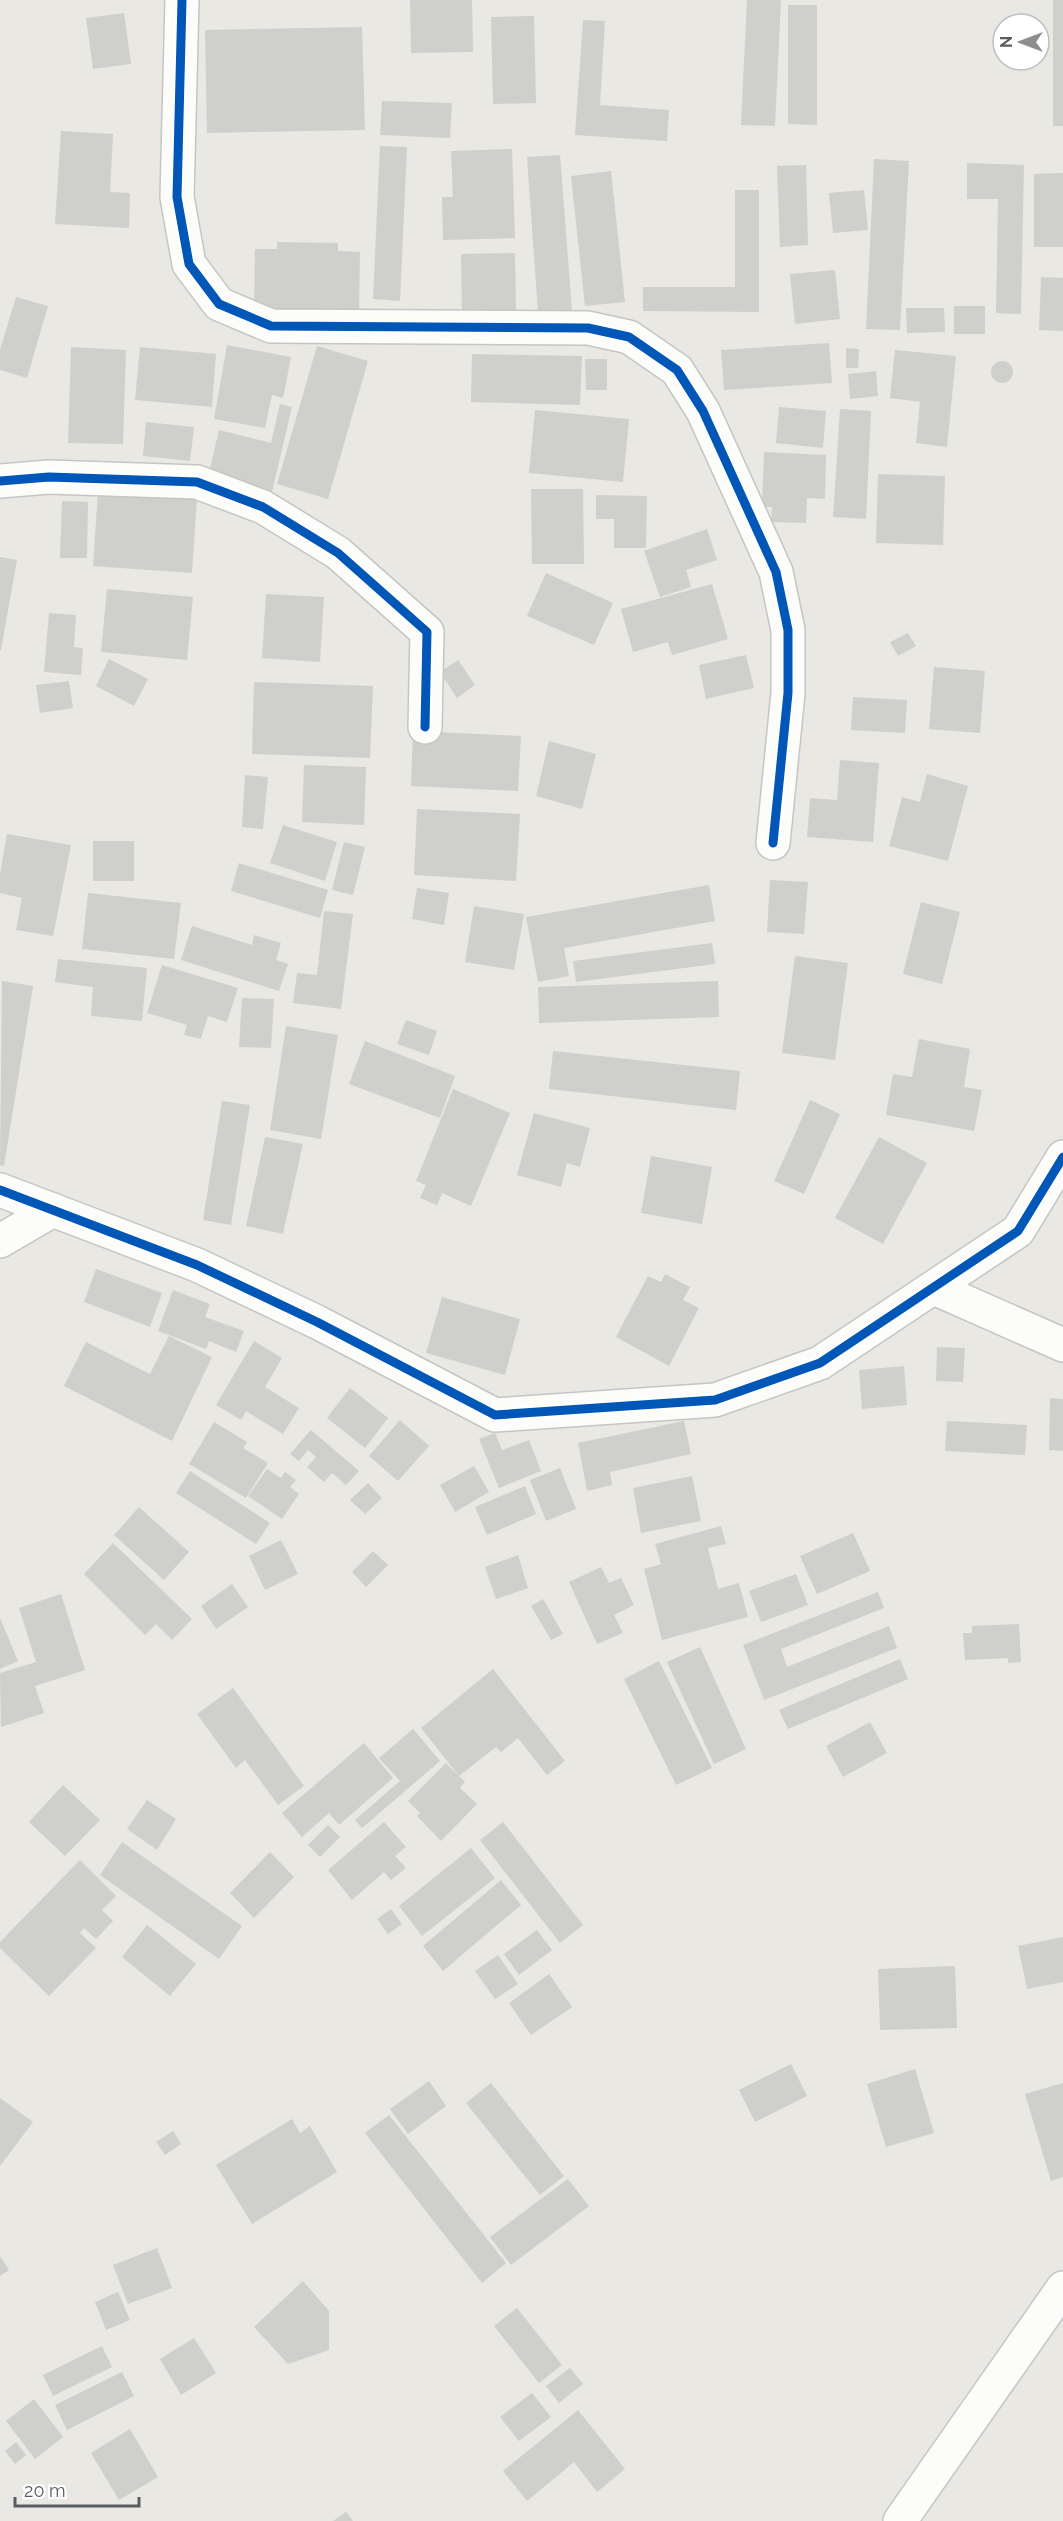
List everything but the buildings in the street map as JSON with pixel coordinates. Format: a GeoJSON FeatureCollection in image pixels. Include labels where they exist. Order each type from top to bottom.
{"type":"FeatureCollection","features":[{"type":"Feature","properties":{"kind":"street"},"geometry":{"type":"LineString","coordinates":[[182,0],[177,197],[189,264],[219,304],[271,326],[588,328],[629,337],[677,370],[703,411],[776,572],[788,630],[788,693],[773,843]]}},
{"type":"Feature","properties":{"kind":"street"},"geometry":{"type":"LineString","coordinates":[[0,481],[49,477],[197,482],[263,507],[338,553],[427,632],[425,727]]}},
{"type":"Feature","properties":{"kind":"street"},"geometry":{"type":"LineString","coordinates":[[0,1190],[197,1265],[317,1322],[495,1415],[714,1400],[820,1363],[1018,1231],[1063,1157]]}},
{"type":"Feature","properties":{"kind":"street"},"geometry":{"type":"LineString","coordinates":[[0,1241],[53,1210]]}},
{"type":"Feature","properties":{"kind":"street"},"geometry":{"type":"LineString","coordinates":[[934,1288],[1063,1345]]}},
{"type":"Feature","properties":{"kind":"street"},"geometry":{"type":"LineString","coordinates":[[900,2521],[1063,2288]]}},
{"type":"Feature","properties":{"kind":"cycle path"},"geometry":{"type":"LineString","coordinates":[[182,0],[177,197],[189,264],[219,304],[271,326],[588,328],[629,337],[677,370],[703,411],[776,572],[788,630],[788,693],[773,843]]}},
{"type":"Feature","properties":{"kind":"cycle path"},"geometry":{"type":"LineString","coordinates":[[0,481],[49,477],[197,482],[263,507],[338,553],[427,632],[425,727]]}},
{"type":"Feature","properties":{"kind":"cycle path"},"geometry":{"type":"LineString","coordinates":[[0,1190],[197,1265],[317,1322],[495,1415],[715,1400],[820,1363],[1018,1231],[1063,1157]]}}]}
